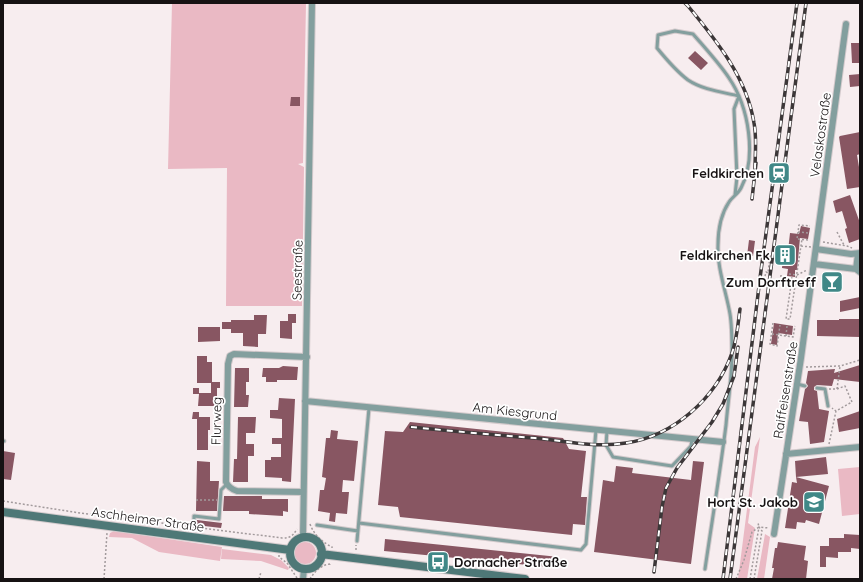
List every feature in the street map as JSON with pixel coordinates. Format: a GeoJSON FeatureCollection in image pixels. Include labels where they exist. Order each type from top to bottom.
{"type":"FeatureCollection","features":[{"type":"Feature","properties":{"kind":"main road","name":"Aschheimer Straße"},"geometry":{"type":"LineString","coordinates":[[3,512],[290,550]]}},
{"type":"Feature","properties":{"kind":"main road"},"geometry":{"type":"LineString","coordinates":[[303,538],[313,539],[321,550],[322,554],[318,564],[314,567],[304,569],[299,567],[292,560],[290,550],[295,542],[303,538]]}},
{"type":"Feature","properties":{"kind":"main road"},"geometry":{"type":"LineString","coordinates":[[322,554],[525,579]]}},
{"type":"Feature","properties":{"kind":"street","name":"Seestraße"},"geometry":{"type":"LineString","coordinates":[[303,538],[312,3]]}},
{"type":"Feature","properties":{"kind":"street","name":"Velaskostraße"},"geometry":{"type":"LineString","coordinates":[[816,248],[846,24]]}},
{"type":"Feature","properties":{"kind":"street"},"geometry":{"type":"LineString","coordinates":[[814,264],[858,271],[859,254],[816,248]]}},
{"type":"Feature","properties":{"kind":"street","name":"Raiffeisenstraße"},"geometry":{"type":"LineString","coordinates":[[774,531],[800,367],[816,248]]}},
{"type":"Feature","properties":{"kind":"street","name":"Flurweg"},"geometry":{"type":"LineString","coordinates":[[227,484],[228,364],[230,356],[238,354],[307,357]]}},
{"type":"Feature","properties":{"kind":"street","name":"Am Kiesgrund"},"geometry":{"type":"LineString","coordinates":[[305,401],[723,442]]}},
{"type":"Feature","properties":{"kind":"street"},"geometry":{"type":"LineString","coordinates":[[786,454],[860,447]]}},
{"type":"Feature","properties":{"kind":"street"},"geometry":{"type":"LineString","coordinates":[[227,484],[236,491],[303,492]]}},
{"type":"Feature","properties":{"kind":"street"},"geometry":{"type":"LineString","coordinates":[[303,579],[304,569]]}},
{"type":"Feature","properties":{"kind":"lane"},"geometry":{"type":"LineString","coordinates":[[705,569],[730,387],[732,353],[730,316],[717,247],[719,225],[729,202],[740,190],[747,174],[750,154],[743,106],[739,96],[729,78],[693,34],[675,31],[658,35],[657,48],[669,63],[688,80],[709,89],[739,96]]}},
{"type":"Feature","properties":{"kind":"lane"},"geometry":{"type":"LineString","coordinates":[[735,195],[737,177],[734,109],[739,96]]}},
{"type":"Feature","properties":{"kind":"lane"},"geometry":{"type":"LineString","coordinates":[[797,384],[805,386]]}},
{"type":"Feature","properties":{"kind":"lane"},"geometry":{"type":"LineString","coordinates":[[817,388],[825,389],[828,406]]}},
{"type":"Feature","properties":{"kind":"lane"},"geometry":{"type":"LineString","coordinates":[[357,541],[369,407]]}},
{"type":"Feature","properties":{"kind":"lane"},"geometry":{"type":"LineString","coordinates":[[358,523],[581,550],[586,544],[596,430]]}},
{"type":"Feature","properties":{"kind":"lane"},"geometry":{"type":"LineString","coordinates":[[607,430],[606,445],[613,457],[672,466],[691,446],[692,439]]}},
{"type":"Feature","properties":{"kind":"lane"},"geometry":{"type":"LineString","coordinates":[[194,520],[194,516],[220,519],[221,490],[227,484]]}},
{"type":"Feature","properties":{"kind":"lane"},"geometry":{"type":"LineString","coordinates":[[317,524],[358,531]]}},
{"type":"Feature","properties":{"kind":"path"},"geometry":{"type":"LineString","coordinates":[[808,240],[797,238],[799,225],[810,226]]}},
{"type":"Feature","properties":{"kind":"path"},"geometry":{"type":"LineString","coordinates":[[798,232],[809,234]]}},
{"type":"Feature","properties":{"kind":"path"},"geometry":{"type":"LineString","coordinates":[[837,232],[844,246]]}},
{"type":"Feature","properties":{"kind":"path"},"geometry":{"type":"LineString","coordinates":[[781,275],[781,277],[792,278],[786,319],[790,319],[802,239]]}},
{"type":"Feature","properties":{"kind":"path"},"geometry":{"type":"LineString","coordinates":[[801,246],[816,248]]}},
{"type":"Feature","properties":{"kind":"path"},"geometry":{"type":"LineString","coordinates":[[765,276],[766,272],[768,273],[768,256]]}},
{"type":"Feature","properties":{"kind":"path"},"geometry":{"type":"LineString","coordinates":[[789,274],[796,275]]}},
{"type":"Feature","properties":{"kind":"path"},"geometry":{"type":"LineString","coordinates":[[773,323],[770,344],[777,346],[780,325]]}},
{"type":"Feature","properties":{"kind":"path"},"geometry":{"type":"LineString","coordinates":[[787,336],[788,326]]}},
{"type":"Feature","properties":{"kind":"path"},"geometry":{"type":"LineString","coordinates":[[772,334],[793,337],[794,326]]}},
{"type":"Feature","properties":{"kind":"path"},"geometry":{"type":"LineString","coordinates":[[800,367],[840,366],[860,360]]}},
{"type":"Feature","properties":{"kind":"path"},"geometry":{"type":"LineString","coordinates":[[837,389],[840,366]]}},
{"type":"Feature","properties":{"kind":"path"},"geometry":{"type":"LineString","coordinates":[[825,389],[837,389],[845,386],[852,402],[836,411],[828,450]]}},
{"type":"Feature","properties":{"kind":"path"},"geometry":{"type":"LineString","coordinates":[[828,406],[836,411]]}},
{"type":"Feature","properties":{"kind":"path"},"geometry":{"type":"LineString","coordinates":[[196,500],[220,500]]}},
{"type":"Feature","properties":{"kind":"path"},"geometry":{"type":"LineString","coordinates":[[3,501],[88,514],[282,538],[289,538],[294,534],[297,528],[312,528],[313,532],[332,547]]}},
{"type":"Feature","properties":{"kind":"path"},"geometry":{"type":"LineString","coordinates":[[754,579],[762,531],[758,523]]}},
{"type":"Feature","properties":{"kind":"path"},"geometry":{"type":"LineString","coordinates":[[104,579],[107,526]]}},
{"type":"Feature","properties":{"kind":"path"},"geometry":{"type":"LineString","coordinates":[[759,527],[774,531]]}},
{"type":"Feature","properties":{"kind":"path"},"geometry":{"type":"LineString","coordinates":[[736,579],[744,560],[752,532],[759,527]]}},
{"type":"Feature","properties":{"kind":"path"},"geometry":{"type":"LineString","coordinates":[[750,579],[759,527]]}},
{"type":"Feature","properties":{"kind":"path"},"geometry":{"type":"LineString","coordinates":[[282,538],[279,557],[291,568],[295,578],[303,579]]}},
{"type":"Feature","properties":{"kind":"path"},"geometry":{"type":"LineString","coordinates":[[310,579],[319,569],[330,564]]}},
{"type":"Feature","properties":{"kind":"path"},"geometry":{"type":"LineString","coordinates":[[259,579],[261,572]]}},
{"type":"Feature","properties":{"kind":"shaded area"},"geometry":{"type":"Polygon","coordinates":[[[172,3],[306,3],[303,163],[298,164],[304,167],[302,306],[226,306],[227,168],[168,169],[172,3]]]}},
{"type":"Feature","properties":{"kind":"shaded area"},"geometry":{"type":"Polygon","coordinates":[[[760,437],[748,523],[755,528],[747,579],[738,579],[755,447],[760,437]]]}},
{"type":"Feature","properties":{"kind":"shaded area"},"geometry":{"type":"Polygon","coordinates":[[[860,467],[860,514],[842,516],[838,469],[860,467]]]}},
{"type":"Feature","properties":{"kind":"shaded area"},"geometry":{"type":"Polygon","coordinates":[[[114,531],[222,547],[220,561],[159,552],[132,538],[109,537],[110,533],[114,531]]]}},
{"type":"Feature","properties":{"kind":"shaded area"},"geometry":{"type":"Polygon","coordinates":[[[765,534],[770,537],[764,579],[757,579],[765,534]]]}},
{"type":"Feature","properties":{"kind":"shaded area"},"geometry":{"type":"Polygon","coordinates":[[[305,542],[313,545],[316,553],[313,561],[305,564],[297,561],[294,553],[297,545],[305,542]]]}},
{"type":"Feature","properties":{"kind":"shaded area"},"geometry":{"type":"Polygon","coordinates":[[[222,549],[271,555],[281,560],[289,568],[288,570],[261,561],[221,559],[222,549]]]}},
{"type":"Feature","properties":{"kind":"building"},"geometry":{"type":"Polygon","coordinates":[[[851,43],[860,43],[860,63],[852,63],[851,43]]]}},
{"type":"Feature","properties":{"kind":"building"},"geometry":{"type":"Polygon","coordinates":[[[695,51],[708,63],[701,70],[688,58],[695,51]]]}},
{"type":"Feature","properties":{"kind":"building"},"geometry":{"type":"Polygon","coordinates":[[[860,74],[860,86],[850,87],[849,75],[860,74]]]}},
{"type":"Feature","properties":{"kind":"building"},"geometry":{"type":"Polygon","coordinates":[[[291,97],[300,97],[300,106],[290,106],[291,97]]]}},
{"type":"Feature","properties":{"kind":"building"},"geometry":{"type":"Polygon","coordinates":[[[860,132],[860,154],[857,155],[860,173],[860,187],[847,189],[839,137],[860,132]]]}},
{"type":"Feature","properties":{"kind":"building"},"geometry":{"type":"Polygon","coordinates":[[[850,195],[860,223],[860,239],[849,243],[845,229],[847,228],[842,211],[836,213],[833,201],[850,195]]]}},
{"type":"Feature","properties":{"kind":"building"},"geometry":{"type":"Polygon","coordinates":[[[801,226],[810,228],[808,239],[800,238],[795,277],[787,276],[788,269],[782,268],[784,251],[788,251],[790,233],[799,234],[801,226]]]}},
{"type":"Feature","properties":{"kind":"building"},"geometry":{"type":"Polygon","coordinates":[[[749,240],[755,241],[753,256],[747,256],[749,240]]]}},
{"type":"Feature","properties":{"kind":"building"},"geometry":{"type":"Polygon","coordinates":[[[824,279],[841,281],[840,289],[823,287],[824,279]]]}},
{"type":"Feature","properties":{"kind":"building"},"geometry":{"type":"Polygon","coordinates":[[[860,297],[860,308],[840,312],[840,301],[860,297]]]}},
{"type":"Feature","properties":{"kind":"building"},"geometry":{"type":"Polygon","coordinates":[[[288,314],[296,314],[296,323],[292,323],[292,339],[280,338],[280,321],[288,321],[288,314]]]}},
{"type":"Feature","properties":{"kind":"building"},"geometry":{"type":"Polygon","coordinates":[[[254,315],[267,315],[266,334],[258,334],[258,347],[243,346],[243,333],[231,333],[231,329],[222,329],[222,322],[231,322],[231,320],[254,320],[254,315]]]}},
{"type":"Feature","properties":{"kind":"building"},"geometry":{"type":"Polygon","coordinates":[[[860,319],[860,337],[817,336],[817,320],[860,319]]]}},
{"type":"Feature","properties":{"kind":"building"},"geometry":{"type":"Polygon","coordinates":[[[774,323],[793,326],[792,335],[778,333],[777,345],[771,344],[774,323]]]}},
{"type":"Feature","properties":{"kind":"building"},"geometry":{"type":"Polygon","coordinates":[[[198,327],[220,327],[220,341],[198,342],[198,327]]]}},
{"type":"Feature","properties":{"kind":"building"},"geometry":{"type":"Polygon","coordinates":[[[197,356],[207,356],[207,362],[212,362],[212,382],[220,382],[220,388],[217,388],[217,406],[198,406],[199,394],[193,394],[193,388],[199,388],[199,393],[211,393],[211,383],[197,383],[197,356]]]}},
{"type":"Feature","properties":{"kind":"building"},"geometry":{"type":"Polygon","coordinates":[[[860,365],[860,382],[834,379],[832,386],[817,385],[814,387],[814,390],[817,391],[819,409],[829,411],[824,442],[810,444],[808,422],[799,421],[805,389],[808,386],[806,383],[808,371],[835,369],[834,373],[860,365]]]}},
{"type":"Feature","properties":{"kind":"building"},"geometry":{"type":"Polygon","coordinates":[[[283,366],[298,367],[297,380],[277,380],[277,382],[266,382],[266,377],[262,377],[263,368],[279,368],[283,366]]]}},
{"type":"Feature","properties":{"kind":"building"},"geometry":{"type":"Polygon","coordinates":[[[235,368],[249,368],[249,382],[246,382],[246,395],[249,395],[248,407],[234,407],[235,368]]]}},
{"type":"Feature","properties":{"kind":"building"},"geometry":{"type":"Polygon","coordinates":[[[279,398],[295,399],[291,482],[282,481],[282,478],[265,477],[265,460],[271,460],[271,457],[281,457],[281,444],[272,444],[272,438],[282,438],[282,419],[270,418],[270,410],[278,410],[279,398]]]}},
{"type":"Feature","properties":{"kind":"building"},"geometry":{"type":"Polygon","coordinates":[[[860,411],[860,428],[839,432],[837,419],[860,411]]]}},
{"type":"Feature","properties":{"kind":"building"},"geometry":{"type":"Polygon","coordinates":[[[193,412],[199,412],[199,417],[210,417],[210,430],[208,430],[208,450],[197,450],[197,419],[192,419],[193,412]]]}},
{"type":"Feature","properties":{"kind":"building"},"geometry":{"type":"Polygon","coordinates":[[[238,417],[256,417],[255,433],[246,433],[246,444],[254,444],[254,456],[248,456],[248,482],[233,482],[234,459],[237,459],[238,417]]]}},
{"type":"Feature","properties":{"kind":"building"},"geometry":{"type":"Polygon","coordinates":[[[410,422],[563,438],[569,449],[586,451],[581,497],[587,497],[585,525],[573,524],[572,535],[400,517],[398,507],[378,505],[385,431],[403,432],[410,422]]]}},
{"type":"Feature","properties":{"kind":"building"},"geometry":{"type":"Polygon","coordinates":[[[331,430],[338,431],[337,439],[358,441],[354,481],[343,480],[342,492],[349,492],[347,514],[336,513],[335,522],[329,521],[330,513],[318,511],[320,490],[324,490],[326,478],[322,477],[326,438],[330,438],[331,430]]]}},
{"type":"Feature","properties":{"kind":"building"},"geometry":{"type":"Polygon","coordinates":[[[3,451],[15,453],[11,480],[3,479],[3,451]]]}},
{"type":"Feature","properties":{"kind":"building"},"geometry":{"type":"Polygon","coordinates":[[[826,457],[828,474],[796,477],[795,461],[826,457]]]}},
{"type":"Feature","properties":{"kind":"building"},"geometry":{"type":"Polygon","coordinates":[[[197,461],[210,462],[210,481],[219,481],[217,511],[196,511],[197,461]]]}},
{"type":"Feature","properties":{"kind":"building"},"geometry":{"type":"Polygon","coordinates":[[[693,461],[704,462],[691,564],[594,552],[603,480],[614,482],[616,466],[633,468],[632,473],[691,480],[693,461]]]}},
{"type":"Feature","properties":{"kind":"building"},"geometry":{"type":"Polygon","coordinates":[[[796,477],[829,486],[819,524],[806,520],[805,523],[797,522],[796,529],[785,528],[792,482],[797,483],[796,477]]]}},
{"type":"Feature","properties":{"kind":"building"},"geometry":{"type":"Polygon","coordinates":[[[224,496],[262,496],[262,499],[288,499],[288,512],[283,511],[283,516],[249,514],[249,511],[223,511],[224,496]]]}},
{"type":"Feature","properties":{"kind":"building"},"geometry":{"type":"Polygon","coordinates":[[[197,520],[222,523],[221,528],[196,525],[197,520]]]}},
{"type":"Feature","properties":{"kind":"building"},"geometry":{"type":"Polygon","coordinates":[[[844,534],[860,535],[860,549],[851,548],[851,552],[838,552],[838,558],[826,557],[826,567],[820,567],[820,546],[829,546],[829,538],[844,538],[844,534]]]}},
{"type":"Feature","properties":{"kind":"building"},"geometry":{"type":"Polygon","coordinates":[[[385,539],[559,557],[558,568],[384,551],[385,539]]]}},
{"type":"Feature","properties":{"kind":"building"},"geometry":{"type":"Polygon","coordinates":[[[778,542],[806,546],[804,560],[808,561],[806,579],[772,579],[775,548],[777,548],[778,542]]]}},
{"type":"Feature","properties":{"kind":"railway"},"geometry":{"type":"LineString","coordinates":[[685,3],[699,19],[729,60],[745,91],[755,129],[755,169]]}},
{"type":"Feature","properties":{"kind":"railway"},"geometry":{"type":"LineString","coordinates":[[723,579],[760,278],[797,3]]}},
{"type":"Feature","properties":{"kind":"railway"},"geometry":{"type":"LineString","coordinates":[[730,579],[806,3]]}},
{"type":"Feature","properties":{"kind":"railway"},"geometry":{"type":"LineString","coordinates":[[752,199],[756,163]]}},
{"type":"Feature","properties":{"kind":"railway"},"geometry":{"type":"LineString","coordinates":[[411,427],[603,445],[626,443],[644,439],[661,432],[691,412],[715,385],[725,370],[734,348],[740,309]]}},
{"type":"Feature","properties":{"kind":"railway"},"geometry":{"type":"LineString","coordinates":[[654,572],[662,507],[666,488],[677,468],[712,422],[723,404],[734,376],[738,347]]}},
{"type":"Feature","properties":{"kind":"place","name":"Feldkirchen"},"geometry":{"type":"Point","coordinates":[779,173]}},
{"type":"Feature","properties":{"kind":"place","name":"Feldkirchen Fk"},"geometry":{"type":"Point","coordinates":[785,255]}},
{"type":"Feature","properties":{"kind":"place","name":"Zum Dorftreff"},"geometry":{"type":"Point","coordinates":[832,282]}},
{"type":"Feature","properties":{"kind":"place","name":"Hort St. Jakob"},"geometry":{"type":"Point","coordinates":[814,502]}},
{"type":"Feature","properties":{"kind":"place","name":"Dornacher Straße"},"geometry":{"type":"Point","coordinates":[438,562]}}]}
